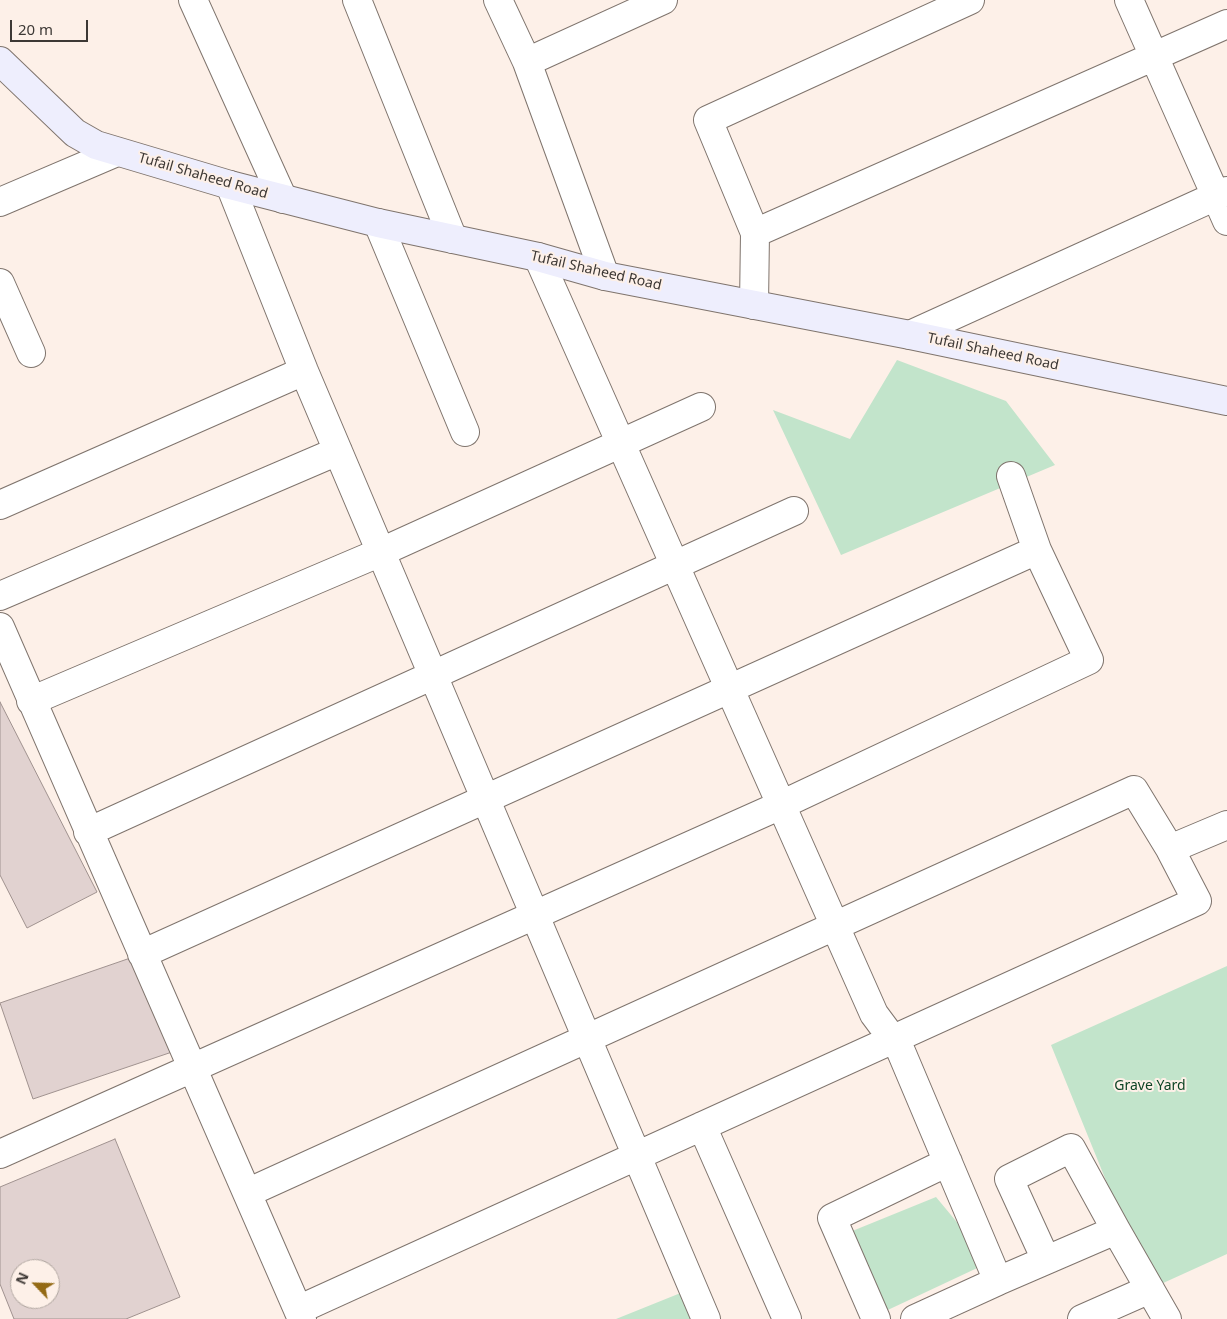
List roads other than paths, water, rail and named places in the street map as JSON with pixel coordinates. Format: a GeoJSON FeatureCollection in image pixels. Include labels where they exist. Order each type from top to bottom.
{"type":"FeatureCollection","features":[{"type":"Feature","properties":{"kind":"street"},"geometry":{"type":"LineString","coordinates":[[193,0],[283,199]]}},
{"type":"Feature","properties":{"kind":"street"},"geometry":{"type":"LineString","coordinates":[[357,0],[453,239]]}},
{"type":"Feature","properties":{"kind":"street"},"geometry":{"type":"LineString","coordinates":[[498,0],[527,62],[605,276]]}},
{"type":"Feature","properties":{"kind":"street"},"geometry":{"type":"LineString","coordinates":[[527,62],[663,0]]}},
{"type":"Feature","properties":{"kind":"street"},"geometry":{"type":"LineString","coordinates":[[754,305],[755,232],[708,120],[970,0]]}},
{"type":"Feature","properties":{"kind":"street"},"geometry":{"type":"LineString","coordinates":[[1129,0],[1221,194],[1227,221]]}},
{"type":"Feature","properties":{"kind":"street"},"geometry":{"type":"LineString","coordinates":[[755,232],[1227,24]]}},
{"type":"Feature","properties":{"kind":"street","name":"Tufail Shaheed Road"},"geometry":{"type":"LineString","coordinates":[[0,61],[75,133],[96,145],[230,185],[378,223],[538,257],[605,276],[910,335],[1227,401]]}},
{"type":"Feature","properties":{"kind":"street"},"geometry":{"type":"LineString","coordinates":[[0,202],[117,152]]}},
{"type":"Feature","properties":{"kind":"street"},"geometry":{"type":"LineString","coordinates":[[230,185],[304,371],[706,1319]]}},
{"type":"Feature","properties":{"kind":"street"},"geometry":{"type":"LineString","coordinates":[[910,335],[1221,194]]}},
{"type":"Feature","properties":{"kind":"street"},"geometry":{"type":"LineString","coordinates":[[378,223],[466,432]]}},
{"type":"Feature","properties":{"kind":"street"},"geometry":{"type":"LineString","coordinates":[[538,257],[874,1014],[900,1049],[998,1281]]}},
{"type":"Feature","properties":{"kind":"street"},"geometry":{"type":"LineString","coordinates":[[0,283],[31,353]]}},
{"type":"Feature","properties":{"kind":"street"},"geometry":{"type":"LineString","coordinates":[[0,505],[304,371]]}},
{"type":"Feature","properties":{"kind":"street"},"geometry":{"type":"LineString","coordinates":[[31,700],[382,552],[701,407]]}},
{"type":"Feature","properties":{"kind":"street"},"geometry":{"type":"LineString","coordinates":[[0,596],[338,451]]}},
{"type":"Feature","properties":{"kind":"street"},"geometry":{"type":"LineString","coordinates":[[0,1154],[781,806],[1089,660],[1037,550],[1011,476]]}},
{"type":"Feature","properties":{"kind":"street"},"geometry":{"type":"LineString","coordinates":[[88,832],[794,511]]}},
{"type":"Feature","properties":{"kind":"street"},"geometry":{"type":"LineString","coordinates":[[142,954],[1037,550]]}},
{"type":"Feature","properties":{"kind":"street"},"geometry":{"type":"LineString","coordinates":[[0,627],[88,832],[300,1314],[702,1126],[1198,901],[1170,849],[1134,790],[247,1193]]}},
{"type":"Feature","properties":{"kind":"street"},"geometry":{"type":"LineString","coordinates":[[1170,849],[1227,825]]}},
{"type":"Feature","properties":{"kind":"street"},"geometry":{"type":"LineString","coordinates":[[702,1126],[787,1319]]}},
{"type":"Feature","properties":{"kind":"street"},"geometry":{"type":"LineString","coordinates":[[1046,1260],[1009,1179],[1071,1148],[1167,1319]]}},
{"type":"Feature","properties":{"kind":"street"},"geometry":{"type":"LineString","coordinates":[[876,1319],[832,1218],[948,1162]]}},
{"type":"Feature","properties":{"kind":"street"},"geometry":{"type":"LineString","coordinates":[[915,1319],[1116,1230]]}},
{"type":"Feature","properties":{"kind":"street"},"geometry":{"type":"LineString","coordinates":[[1082,1319],[1150,1288]]}},
{"type":"Feature","properties":{"kind":"park label","name":"Grave Yard"},"geometry":{"type":"Point","coordinates":[1150,1086]}}]}
